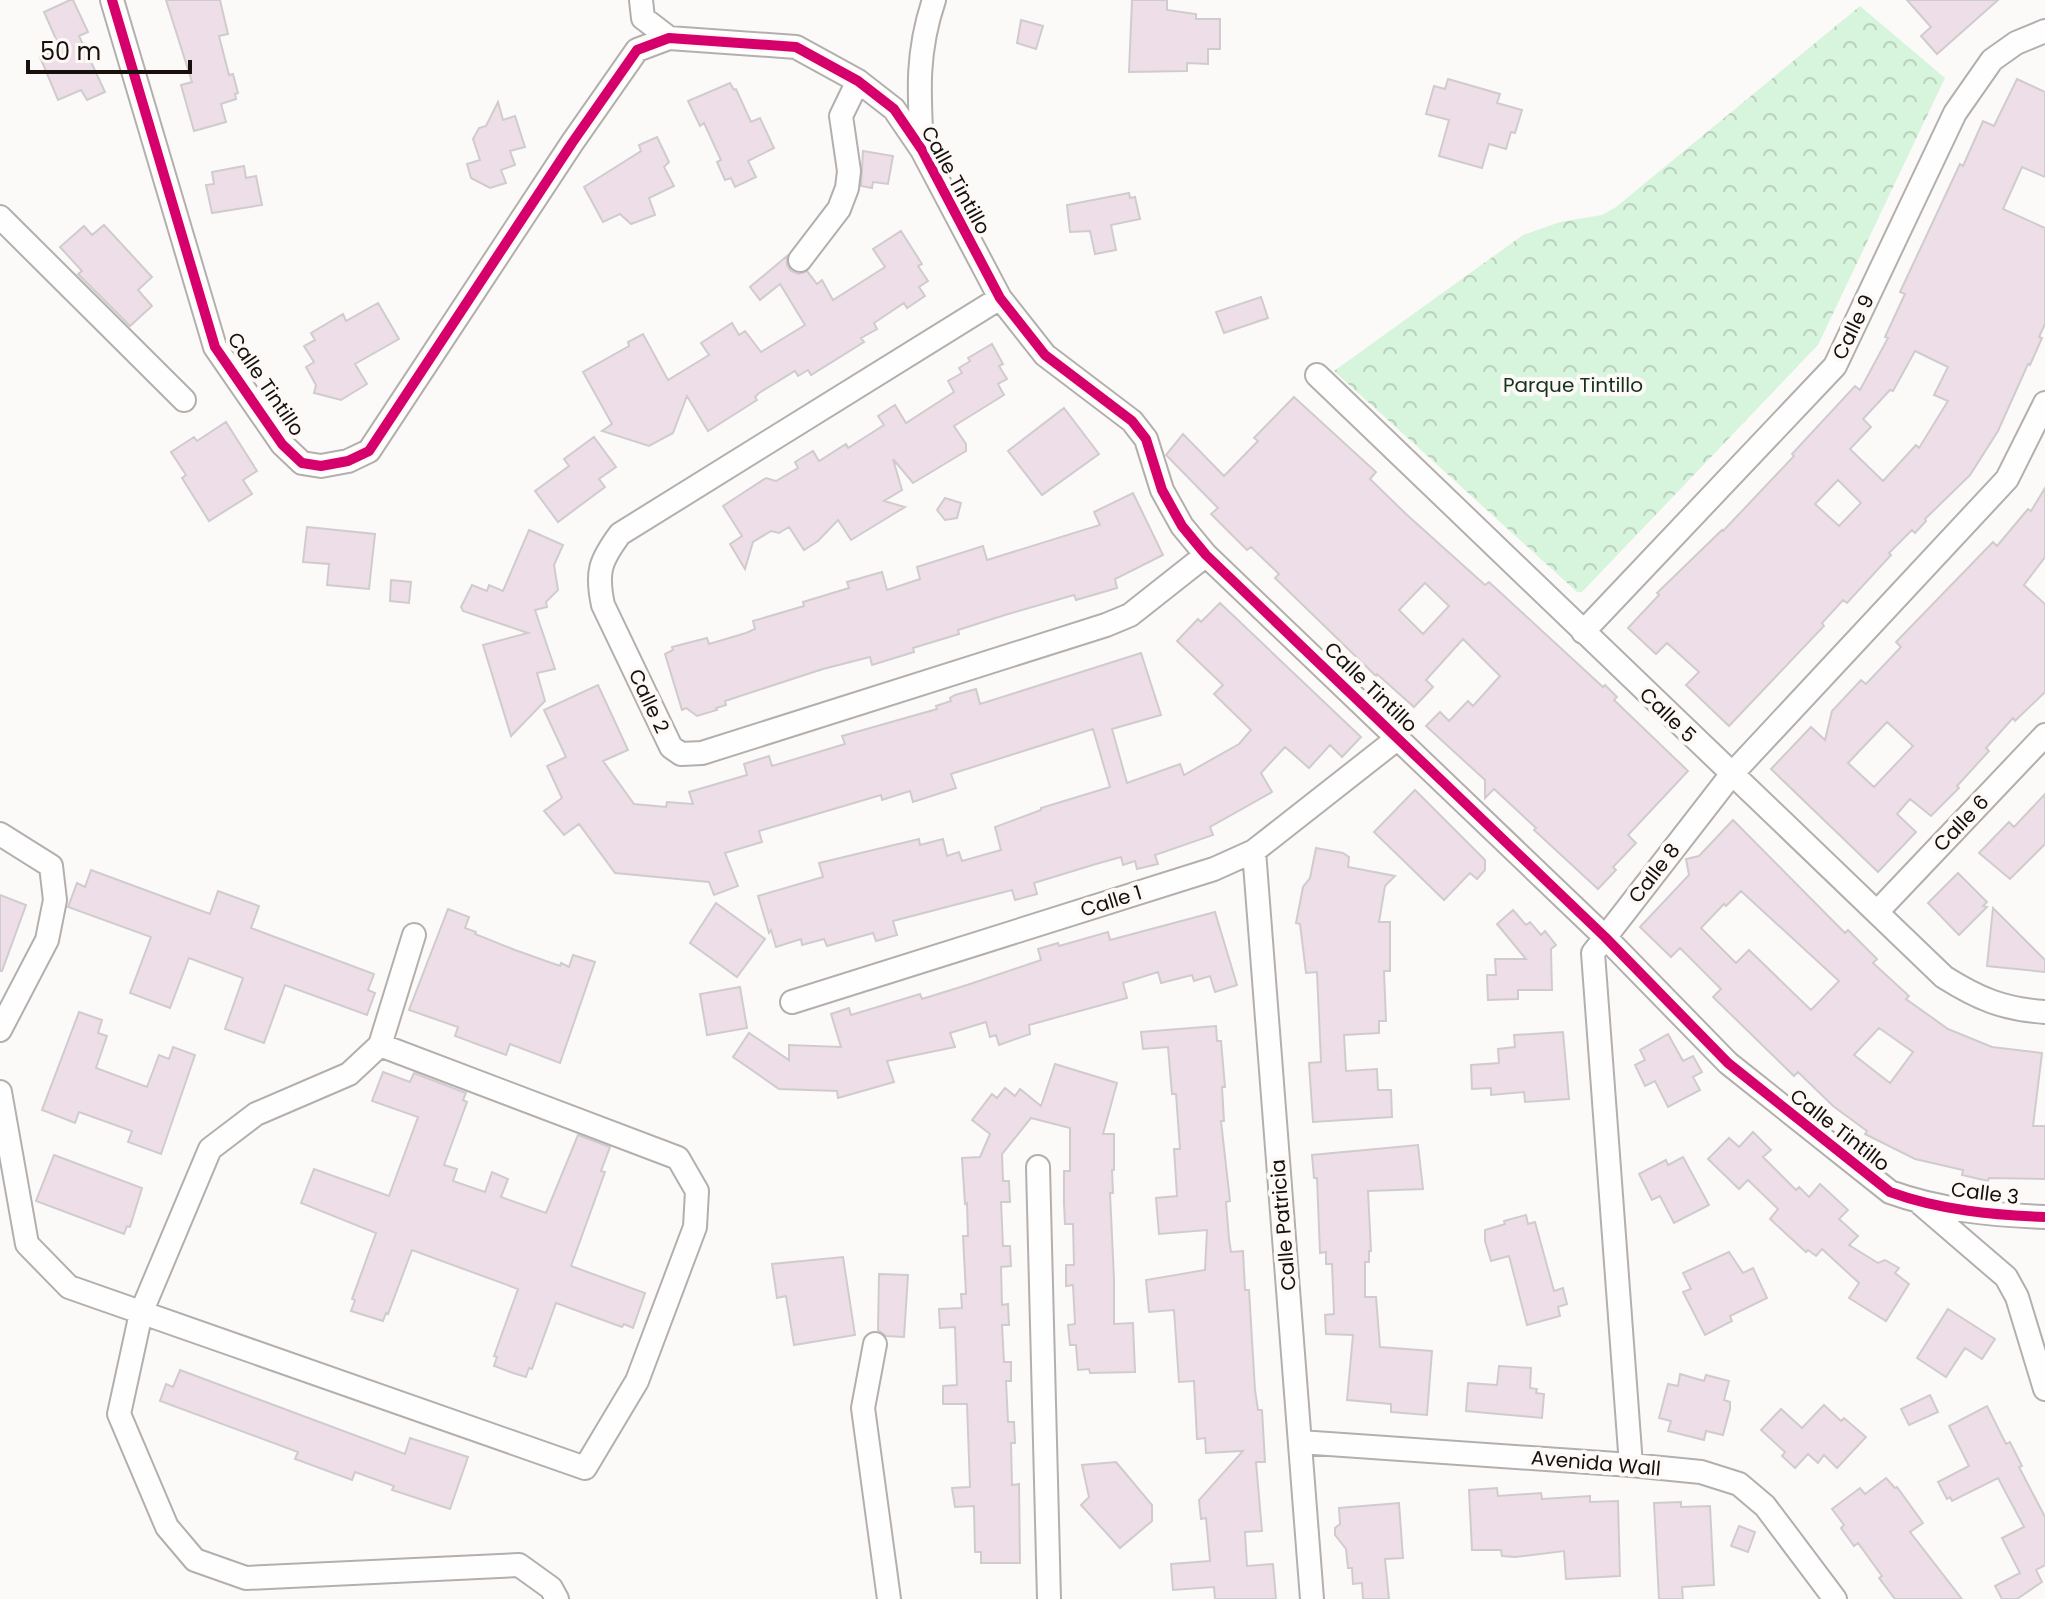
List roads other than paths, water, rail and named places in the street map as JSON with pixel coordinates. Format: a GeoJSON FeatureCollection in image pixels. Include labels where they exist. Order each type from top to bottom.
{"type":"FeatureCollection","features":[{"type":"Feature","properties":{"kind":"street","name":"Calle Tintillo"},"geometry":{"type":"LineString","coordinates":[[112,0],[215,347],[282,444],[302,463],[321,466],[348,461],[369,451],[637,50],[669,38],[796,47],[858,81],[894,109],[922,150],[1000,298],[1045,355],[1132,421],[1146,439],[1162,490],[1182,526],[1206,555],[1605,937],[1728,1063],[1890,1192],[1920,1203]]}},
{"type":"Feature","properties":{"kind":"street"},"geometry":{"type":"LineString","coordinates":[[641,0],[643,18],[669,38]]}},
{"type":"Feature","properties":{"kind":"street"},"geometry":{"type":"LineString","coordinates":[[922,150],[918,75],[925,26],[934,0]]}},
{"type":"Feature","properties":{"kind":"street","name":"Calle 9"},"geometry":{"type":"LineString","coordinates":[[1583,632],[1835,366],[1955,113],[1992,60],[2016,43],[2045,31]]}},
{"type":"Feature","properties":{"kind":"street"},"geometry":{"type":"LineString","coordinates":[[800,260],[839,209],[847,188],[849,171],[841,116],[858,81]]}},
{"type":"Feature","properties":{"kind":"street"},"geometry":{"type":"LineString","coordinates":[[0,217],[184,400]]}},
{"type":"Feature","properties":{"kind":"street","name":"Calle 2"},"geometry":{"type":"LineString","coordinates":[[1000,298],[620,534],[607,551],[598,581],[603,605],[671,747],[681,754],[702,753],[1106,625],[1130,615],[1206,555]]}},
{"type":"Feature","properties":{"kind":"street","name":"Calle 5"},"geometry":{"type":"LineString","coordinates":[[1317,375],[1944,977],[1978,998],[2015,1010],[2045,1012]]}},
{"type":"Feature","properties":{"kind":"street","name":"Calle 8"},"geometry":{"type":"LineString","coordinates":[[1631,1465],[1593,953],[1731,775],[2007,479],[2045,403]]}},
{"type":"Feature","properties":{"kind":"street","name":"Calle 6"},"geometry":{"type":"LineString","coordinates":[[1877,912],[2045,735]]}},
{"type":"Feature","properties":{"kind":"street","name":"Calle 1"},"geometry":{"type":"LineString","coordinates":[[792,1002],[1214,869],[1254,851],[1398,738]]}},
{"type":"Feature","properties":{"kind":"street"},"geometry":{"type":"LineString","coordinates":[[0,834],[51,866],[55,900],[47,940],[0,1030]]}},
{"type":"Feature","properties":{"kind":"street","name":"Calle Patricia"},"geometry":{"type":"LineString","coordinates":[[1254,851],[1312,1599]]}},
{"type":"Feature","properties":{"kind":"street"},"geometry":{"type":"LineString","coordinates":[[414,935],[380,1045],[349,1074],[256,1114],[210,1149],[141,1313],[119,1414],[167,1527],[195,1560],[246,1578],[519,1565],[551,1588],[557,1599]]}},
{"type":"Feature","properties":{"kind":"street"},"geometry":{"type":"LineString","coordinates":[[0,1092],[27,1244],[69,1287],[585,1468],[637,1381],[695,1227],[697,1191],[678,1158],[380,1045]]}},
{"type":"Feature","properties":{"kind":"street"},"geometry":{"type":"LineString","coordinates":[[1038,1167],[1049,1599]]}},
{"type":"Feature","properties":{"kind":"street","name":"Calle 3"},"geometry":{"type":"LineString","coordinates":[[1920,1203],[2008,1216],[2045,1217]]}},
{"type":"Feature","properties":{"kind":"street","name":"Calle 3"},"geometry":{"type":"LineString","coordinates":[[1920,1203],[2006,1277],[2017,1297],[2045,1389]]}},
{"type":"Feature","properties":{"kind":"street"},"geometry":{"type":"LineString","coordinates":[[875,1344],[863,1408],[889,1599]]}},
{"type":"Feature","properties":{"kind":"street","name":"Avenida Wall"},"geometry":{"type":"LineString","coordinates":[[1300,1442],[1701,1472],[1739,1484],[1765,1506],[1835,1599]]}},
{"type":"Feature","properties":{"kind":"park label","name":"Parque Tintillo"},"geometry":{"type":"Point","coordinates":[1573,385]}}]}
